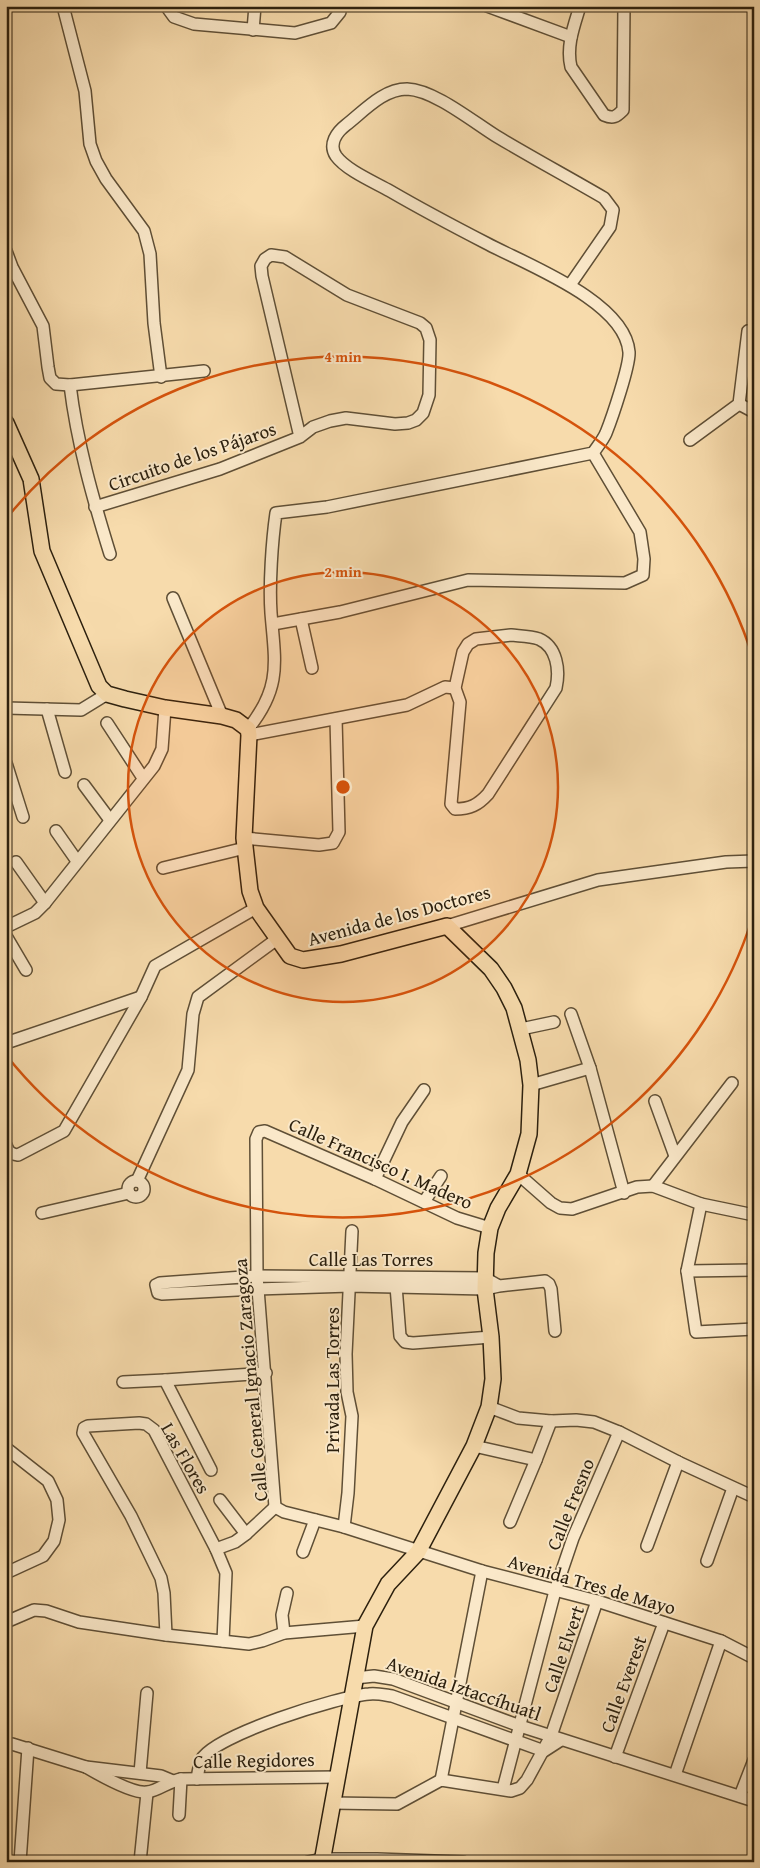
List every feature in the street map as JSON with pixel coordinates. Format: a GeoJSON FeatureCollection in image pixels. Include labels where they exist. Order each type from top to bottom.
{"type":"FeatureCollection","features":[{"type":"Feature","properties":{"kind":"main road"},"geometry":{"type":"LineString","coordinates":[[6,423],[31,479],[42,552],[99,686],[107,694],[166,708],[222,716],[236,720],[248,732]]}},
{"type":"Feature","properties":{"kind":"main road","name":"Avenida de los Doctores"},"geometry":{"type":"LineString","coordinates":[[248,732],[244,843],[250,891],[256,908],[290,956],[303,960],[341,954],[448,926]]}},
{"type":"Feature","properties":{"kind":"main road"},"geometry":{"type":"LineString","coordinates":[[317,1861],[332,1803],[365,1626],[388,1584],[418,1552],[474,1446],[489,1406],[493,1379],[490,1284],[486,1253],[490,1228],[498,1208],[518,1174],[529,1134],[531,1085],[528,1060],[514,1008],[491,969],[448,926]]}},
{"type":"Feature","properties":{"kind":"street"},"geometry":{"type":"LineString","coordinates":[[63,6],[85,91],[90,144],[96,162],[144,231],[150,254],[154,323],[161,377]]}},
{"type":"Feature","properties":{"kind":"street"},"geometry":{"type":"LineString","coordinates":[[166,6],[174,17],[194,24],[295,33],[331,23],[340,12],[340,6]]}},
{"type":"Feature","properties":{"kind":"street"},"geometry":{"type":"LineString","coordinates":[[253,30],[255,6]]}},
{"type":"Feature","properties":{"kind":"street"},"geometry":{"type":"LineString","coordinates":[[487,6],[571,37]]}},
{"type":"Feature","properties":{"kind":"street"},"geometry":{"type":"LineString","coordinates":[[580,6],[571,37],[569,58],[571,67],[604,115],[611,118],[617,117],[623,110],[624,6]]}},
{"type":"Feature","properties":{"kind":"street"},"geometry":{"type":"LineString","coordinates":[[248,732],[262,712],[271,691],[276,662],[271,585],[276,513],[327,507],[593,453],[606,434],[627,368],[629,351],[616,321],[570,285],[486,244],[344,164],[335,154],[333,143],[338,131],[388,92],[406,89],[425,91],[496,136],[604,198],[612,210],[610,227],[570,285]]}},
{"type":"Feature","properties":{"kind":"street"},"geometry":{"type":"LineString","coordinates":[[6,251],[12,268],[43,326],[50,378],[56,384],[70,385],[204,371]]}},
{"type":"Feature","properties":{"kind":"street","name":"Circuito de los Pájaros"},"geometry":{"type":"LineString","coordinates":[[95,507],[220,469],[300,437],[313,428],[330,421],[346,418],[395,424],[408,423],[416,420],[423,413],[429,395],[430,340],[426,328],[420,323],[347,295],[285,257],[271,255],[265,258],[262,266],[262,276],[300,437]]}},
{"type":"Feature","properties":{"kind":"street"},"geometry":{"type":"LineString","coordinates":[[690,440],[739,404],[748,332]]}},
{"type":"Feature","properties":{"kind":"street","name":"Circuito de los Pájaros"},"geometry":{"type":"LineString","coordinates":[[70,385],[76,430],[95,507],[110,554]]}},
{"type":"Feature","properties":{"kind":"street"},"geometry":{"type":"LineString","coordinates":[[739,404],[754,412]]}},
{"type":"Feature","properties":{"kind":"street"},"geometry":{"type":"LineString","coordinates":[[273,624],[340,612],[468,580],[625,583],[643,575],[644,559],[640,532],[593,453]]}},
{"type":"Feature","properties":{"kind":"street"},"geometry":{"type":"LineString","coordinates":[[173,598],[222,716]]}},
{"type":"Feature","properties":{"kind":"street"},"geometry":{"type":"LineString","coordinates":[[301,619],[312,668]]}},
{"type":"Feature","properties":{"kind":"street"},"geometry":{"type":"LineString","coordinates":[[511,635],[537,638],[546,643],[554,654],[558,667],[556,688],[488,794],[480,803],[467,809],[455,809],[451,804],[460,702],[455,688],[463,652],[468,644],[476,639],[511,635]]}},
{"type":"Feature","properties":{"kind":"street"},"geometry":{"type":"LineString","coordinates":[[248,732],[336,719],[407,705],[445,687],[455,688]]}},
{"type":"Feature","properties":{"kind":"street"},"geometry":{"type":"LineString","coordinates":[[6,708],[81,710],[107,694]]}},
{"type":"Feature","properties":{"kind":"street"},"geometry":{"type":"LineString","coordinates":[[6,927],[35,913],[45,903],[154,766],[162,749],[166,708]]}},
{"type":"Feature","properties":{"kind":"street"},"geometry":{"type":"LineString","coordinates":[[47,709],[65,772]]}},
{"type":"Feature","properties":{"kind":"street"},"geometry":{"type":"LineString","coordinates":[[163,868],[244,843],[319,845],[333,843],[339,832],[336,719]]}},
{"type":"Feature","properties":{"kind":"street"},"geometry":{"type":"LineString","coordinates":[[107,723],[143,778]]}},
{"type":"Feature","properties":{"kind":"street"},"geometry":{"type":"LineString","coordinates":[[6,763],[22,816]]}},
{"type":"Feature","properties":{"kind":"street"},"geometry":{"type":"LineString","coordinates":[[84,784],[110,820]]}},
{"type":"Feature","properties":{"kind":"street"},"geometry":{"type":"LineString","coordinates":[[56,832],[77,861]]}},
{"type":"Feature","properties":{"kind":"street"},"geometry":{"type":"LineString","coordinates":[[16,862],[45,903]]}},
{"type":"Feature","properties":{"kind":"street","name":"Avenida de los Doctores"},"geometry":{"type":"LineString","coordinates":[[448,926],[598,880],[726,862],[754,862]]}},
{"type":"Feature","properties":{"kind":"street"},"geometry":{"type":"LineString","coordinates":[[6,1145],[12,1155],[18,1155],[64,1131],[141,997],[155,966],[256,908]]}},
{"type":"Feature","properties":{"kind":"street"},"geometry":{"type":"LineString","coordinates":[[6,936],[26,970]]}},
{"type":"Feature","properties":{"kind":"street"},"geometry":{"type":"LineString","coordinates":[[42,1213],[128,1193],[132,1197],[136,1197],[143,1192],[144,1187],[137,1181],[188,1070],[193,1014],[198,997],[277,939]]}},
{"type":"Feature","properties":{"kind":"street"},"geometry":{"type":"LineString","coordinates":[[6,1043],[141,997]]}},
{"type":"Feature","properties":{"kind":"street"},"geometry":{"type":"LineString","coordinates":[[571,1014],[590,1068],[624,1193]]}},
{"type":"Feature","properties":{"kind":"street"},"geometry":{"type":"LineString","coordinates":[[521,1029],[554,1022]]}},
{"type":"Feature","properties":{"kind":"street"},"geometry":{"type":"LineString","coordinates":[[531,1085],[590,1068]]}},
{"type":"Feature","properties":{"kind":"street"},"geometry":{"type":"LineString","coordinates":[[653,1186],[732,1083]]}},
{"type":"Feature","properties":{"kind":"street"},"geometry":{"type":"LineString","coordinates":[[376,1179],[402,1122],[424,1090]]}},
{"type":"Feature","properties":{"kind":"street"},"geometry":{"type":"LineString","coordinates":[[654,1101],[675,1156]]}},
{"type":"Feature","properties":{"kind":"street","name":"Calle Francisco I. Madero"},"geometry":{"type":"LineString","coordinates":[[259,1132],[265,1131],[376,1179],[457,1218],[490,1228]]}},
{"type":"Feature","properties":{"kind":"street","name":"Calle General Ignacio Zaragoza"},"geometry":{"type":"LineString","coordinates":[[259,1132],[256,1139],[257,1288],[266,1373],[275,1506],[284,1512],[344,1527],[418,1552]]}},
{"type":"Feature","properties":{"kind":"street"},"geometry":{"type":"LineString","coordinates":[[518,1174],[551,1203],[560,1208],[572,1209],[637,1188],[653,1186],[701,1204],[754,1215]]}},
{"type":"Feature","properties":{"kind":"street"},"geometry":{"type":"LineString","coordinates":[[424,1202],[441,1176]]}},
{"type":"Feature","properties":{"kind":"street"},"geometry":{"type":"LineString","coordinates":[[701,1204],[687,1271],[696,1332],[754,1329]]}},
{"type":"Feature","properties":{"kind":"street","name":"Privada Las Torres"},"geometry":{"type":"LineString","coordinates":[[344,1527],[348,1493],[352,1416],[347,1392],[346,1354],[352,1231]]}},
{"type":"Feature","properties":{"kind":"street"},"geometry":{"type":"LineString","coordinates":[[687,1271],[754,1270]]}},
{"type":"Feature","properties":{"kind":"street"},"geometry":{"type":"LineString","coordinates":[[257,1276],[160,1282],[156,1285],[156,1289],[158,1293],[162,1294],[257,1288]]}},
{"type":"Feature","properties":{"kind":"street","name":"Calle Las Torres"},"geometry":{"type":"LineString","coordinates":[[257,1276],[349,1281],[490,1284]]}},
{"type":"Feature","properties":{"kind":"street","name":"Calle Las Torres"},"geometry":{"type":"LineString","coordinates":[[257,1288],[349,1281],[396,1286],[490,1284]]}},
{"type":"Feature","properties":{"kind":"street"},"geometry":{"type":"LineString","coordinates":[[490,1284],[545,1281],[551,1289],[555,1331]]}},
{"type":"Feature","properties":{"kind":"street"},"geometry":{"type":"LineString","coordinates":[[396,1286],[400,1336],[405,1342],[413,1344],[491,1337]]}},
{"type":"Feature","properties":{"kind":"street"},"geometry":{"type":"LineString","coordinates":[[123,1382],[266,1373]]}},
{"type":"Feature","properties":{"kind":"street"},"geometry":{"type":"LineString","coordinates":[[165,1380],[211,1470]]}},
{"type":"Feature","properties":{"kind":"street"},"geometry":{"type":"LineString","coordinates":[[489,1406],[518,1418],[594,1422],[619,1432],[754,1497]]}},
{"type":"Feature","properties":{"kind":"street"},"geometry":{"type":"LineString","coordinates":[[510,1522],[550,1421]]}},
{"type":"Feature","properties":{"kind":"street","name":"Las Flores"},"geometry":{"type":"LineString","coordinates":[[166,1636],[164,1593],[161,1578],[131,1516],[83,1433],[84,1428],[88,1426],[140,1423],[146,1424],[154,1430],[216,1549],[226,1573],[224,1641]]}},
{"type":"Feature","properties":{"kind":"street","name":"Calle Fresno"},"geometry":{"type":"LineString","coordinates":[[503,1789],[555,1590],[574,1538],[619,1432]]}},
{"type":"Feature","properties":{"kind":"street"},"geometry":{"type":"LineString","coordinates":[[474,1446],[536,1460]]}},
{"type":"Feature","properties":{"kind":"street"},"geometry":{"type":"LineString","coordinates":[[6,1448],[48,1481],[57,1500],[59,1520],[54,1541],[43,1556],[6,1573]]}},
{"type":"Feature","properties":{"kind":"street"},"geometry":{"type":"LineString","coordinates":[[647,1546],[678,1462]]}},
{"type":"Feature","properties":{"kind":"street"},"geometry":{"type":"LineString","coordinates":[[707,1561],[733,1488]]}},
{"type":"Feature","properties":{"kind":"street"},"geometry":{"type":"LineString","coordinates":[[220,1500],[246,1534]]}},
{"type":"Feature","properties":{"kind":"street"},"geometry":{"type":"LineString","coordinates":[[216,1549],[235,1542],[246,1534],[275,1506]]}},
{"type":"Feature","properties":{"kind":"street"},"geometry":{"type":"LineString","coordinates":[[303,1552],[315,1520]]}},
{"type":"Feature","properties":{"kind":"street","name":"Avenida Tres de Mayo"},"geometry":{"type":"LineString","coordinates":[[418,1552],[598,1602],[721,1641],[754,1658]]}},
{"type":"Feature","properties":{"kind":"street"},"geometry":{"type":"LineString","coordinates":[[441,1780],[482,1571]]}},
{"type":"Feature","properties":{"kind":"street"},"geometry":{"type":"LineString","coordinates":[[284,1633],[282,1615],[287,1593]]}},
{"type":"Feature","properties":{"kind":"street","name":"Calle Elvert"},"geometry":{"type":"LineString","coordinates":[[503,1789],[511,1791],[520,1788],[527,1780],[544,1751],[556,1738],[598,1602]]}},
{"type":"Feature","properties":{"kind":"street"},"geometry":{"type":"LineString","coordinates":[[6,1622],[34,1610],[46,1611],[79,1622],[166,1636],[249,1644],[284,1633],[365,1626]]}},
{"type":"Feature","properties":{"kind":"street","name":"Calle Everest"},"geometry":{"type":"LineString","coordinates":[[615,1757],[664,1623]]}},
{"type":"Feature","properties":{"kind":"street"},"geometry":{"type":"LineString","coordinates":[[675,1775],[721,1641]]}},
{"type":"Feature","properties":{"kind":"street","name":"Avenida Iztaccíhuatl"},"geometry":{"type":"LineString","coordinates":[[355,1678],[374,1676],[393,1679],[520,1726],[754,1801]]}},
{"type":"Feature","properties":{"kind":"street"},"geometry":{"type":"LineString","coordinates":[[140,1773],[147,1693]]}},
{"type":"Feature","properties":{"kind":"street","name":"Avenida Iztaccíhuatl"},"geometry":{"type":"LineString","coordinates":[[197,1779],[201,1760],[215,1746],[274,1720],[351,1697],[371,1693],[392,1696],[544,1751]]}},
{"type":"Feature","properties":{"kind":"street","name":"Calle Regidores"},"geometry":{"type":"LineString","coordinates":[[6,1745],[12,1744],[28,1748],[86,1767],[161,1776],[177,1780],[337,1777]]}},
{"type":"Feature","properties":{"kind":"street"},"geometry":{"type":"LineString","coordinates":[[20,1862],[28,1748]]}},
{"type":"Feature","properties":{"kind":"street"},"geometry":{"type":"LineString","coordinates":[[740,1796],[754,1760]]}},
{"type":"Feature","properties":{"kind":"street","name":"Calle Regidores"},"geometry":{"type":"LineString","coordinates":[[86,1767],[126,1787],[147,1792],[177,1780]]}},
{"type":"Feature","properties":{"kind":"street"},"geometry":{"type":"LineString","coordinates":[[177,1780],[179,1815]]}},
{"type":"Feature","properties":{"kind":"street"},"geometry":{"type":"LineString","coordinates":[[332,1803],[397,1804],[441,1780],[503,1789]]}},
{"type":"Feature","properties":{"kind":"street"},"geometry":{"type":"LineString","coordinates":[[140,1862],[147,1792]]}},
{"type":"Feature","properties":{"kind":"street"},"geometry":{"type":"LineString","coordinates":[[317,1861],[463,1862]]}}]}
